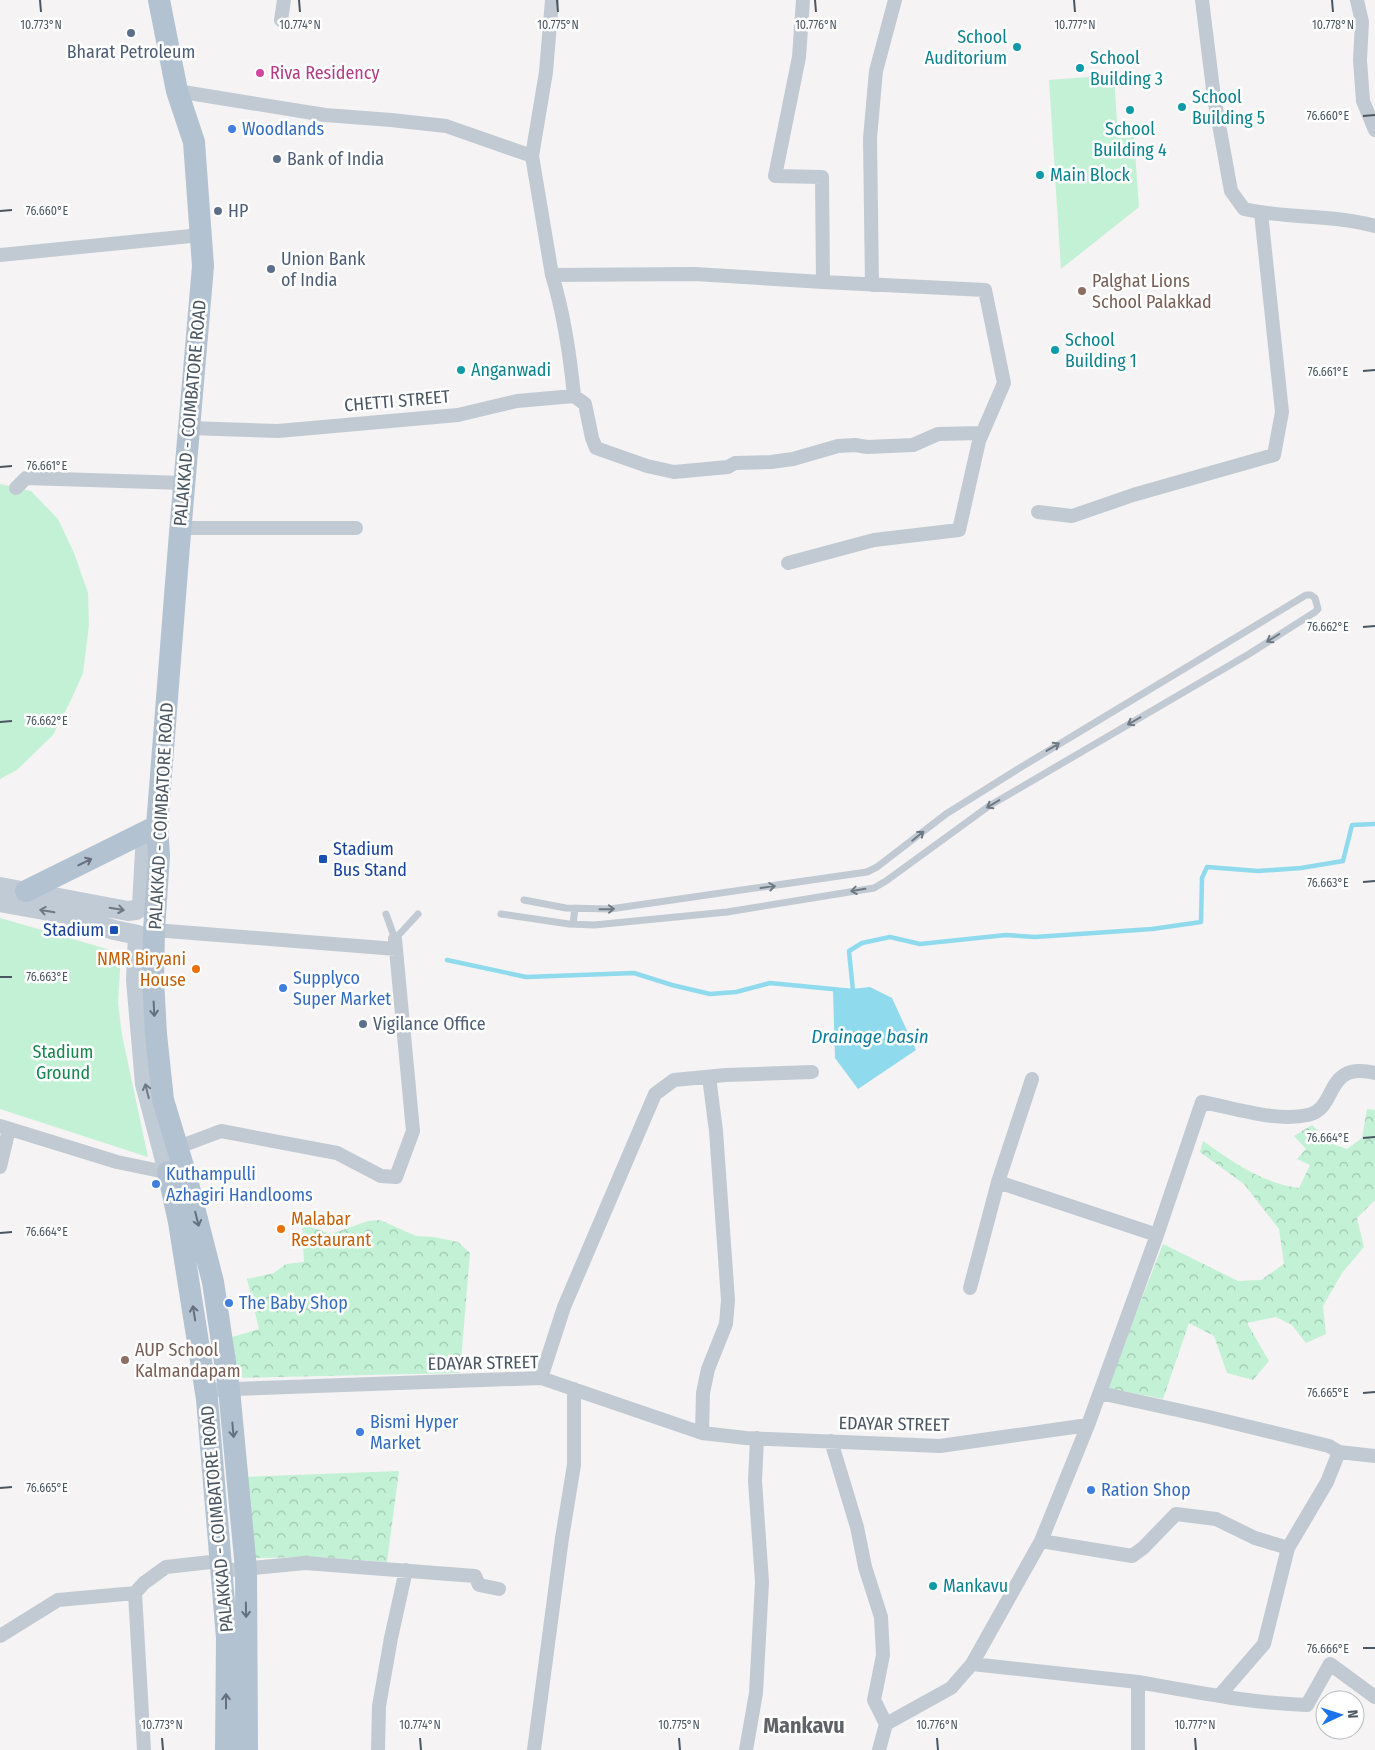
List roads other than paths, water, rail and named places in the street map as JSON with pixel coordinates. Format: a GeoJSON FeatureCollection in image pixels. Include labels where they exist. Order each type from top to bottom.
{"type":"FeatureCollection","features":[{"type":"Feature","properties":{"kind":"main road","name":"PALAKKAD - COIMBATORE ROAD"},"geometry":{"type":"LineString","coordinates":[[159,0],[176,91],[194,142],[203,266],[157,826],[160,855],[146,932],[153,979],[163,1100],[176,1148],[179,1222],[206,1390],[227,1638],[226,1750]]}},
{"type":"Feature","properties":{"kind":"main road"},"geometry":{"type":"LineString","coordinates":[[26,891],[157,826]]}},
{"type":"Feature","properties":{"kind":"main road","name":"PALAKKAD - COIMBATORE ROAD"},"geometry":{"type":"LineString","coordinates":[[177,1174],[213,1282],[229,1389],[246,1569],[247,1750]]}},
{"type":"Feature","properties":{"kind":"street"},"geometry":{"type":"LineString","coordinates":[[281,20],[284,0]]}},
{"type":"Feature","properties":{"kind":"street"},"geometry":{"type":"LineString","coordinates":[[552,0],[546,72],[532,156],[552,275],[559,296],[564,322],[574,396],[585,404],[596,448],[647,466],[674,472],[728,467],[735,463],[771,462],[806,456],[838,446],[913,445],[938,434],[982,433]]}},
{"type":"Feature","properties":{"kind":"street"},"geometry":{"type":"LineString","coordinates":[[803,0],[799,57],[775,176],[822,177],[823,282]]}},
{"type":"Feature","properties":{"kind":"street"},"geometry":{"type":"LineString","coordinates":[[872,284],[870,138],[876,72],[895,0]]}},
{"type":"Feature","properties":{"kind":"street"},"geometry":{"type":"LineString","coordinates":[[1202,0],[1214,97],[1231,191],[1244,209],[1261,213],[1314,216],[1375,226]]}},
{"type":"Feature","properties":{"kind":"street"},"geometry":{"type":"LineString","coordinates":[[1357,0],[1362,22],[1360,60],[1363,101],[1373,122]]}},
{"type":"Feature","properties":{"kind":"street"},"geometry":{"type":"LineString","coordinates":[[176,91],[325,115],[446,126],[532,156]]}},
{"type":"Feature","properties":{"kind":"street"},"geometry":{"type":"LineString","coordinates":[[1038,512],[1072,516],[1133,495],[1274,455],[1282,412],[1261,213]]}},
{"type":"Feature","properties":{"kind":"street"},"geometry":{"type":"LineString","coordinates":[[0,254],[201,235]]}},
{"type":"Feature","properties":{"kind":"street"},"geometry":{"type":"LineString","coordinates":[[552,275],[695,274],[985,290],[1004,383],[979,440],[959,530],[874,540],[788,563]]}},
{"type":"Feature","properties":{"kind":"street","name":"CHETTI STREET"},"geometry":{"type":"LineString","coordinates":[[190,428],[278,431],[458,415],[517,400],[574,396]]}},
{"type":"Feature","properties":{"kind":"street"},"geometry":{"type":"LineString","coordinates":[[16,488],[26,478],[184,483]]}},
{"type":"Feature","properties":{"kind":"street"},"geometry":{"type":"LineString","coordinates":[[180,528],[356,528]]}},
{"type":"Feature","properties":{"kind":"street"},"geometry":{"type":"LineString","coordinates":[[0,887],[128,911],[136,910],[142,905],[145,851],[157,826]]}},
{"type":"Feature","properties":{"kind":"street"},"geometry":{"type":"LineString","coordinates":[[0,902],[66,914],[114,930],[396,944],[413,1131],[396,1177],[381,1176],[337,1152],[221,1130],[176,1148]]}},
{"type":"Feature","properties":{"kind":"street"},"geometry":{"type":"LineString","coordinates":[[146,932],[136,980],[145,1084],[177,1174]]}},
{"type":"Feature","properties":{"kind":"street"},"geometry":{"type":"LineString","coordinates":[[886,1724],[951,1688],[972,1664],[1041,1541],[1100,1393],[1157,1235],[1202,1102],[1280,1117],[1309,1115],[1323,1107],[1337,1080],[1347,1074],[1362,1070],[1375,1073]]}},
{"type":"Feature","properties":{"kind":"street"},"geometry":{"type":"LineString","coordinates":[[541,1378],[564,1307],[655,1094],[674,1080],[812,1072]]}},
{"type":"Feature","properties":{"kind":"street"},"geometry":{"type":"LineString","coordinates":[[702,1433],[703,1393],[708,1369],[726,1324],[728,1300],[716,1131],[709,1077]]}},
{"type":"Feature","properties":{"kind":"street"},"geometry":{"type":"LineString","coordinates":[[970,1288],[998,1182],[1032,1079]]}},
{"type":"Feature","properties":{"kind":"street"},"geometry":{"type":"LineString","coordinates":[[0,1167],[4,1127],[117,1162],[177,1174]]}},
{"type":"Feature","properties":{"kind":"street"},"geometry":{"type":"LineString","coordinates":[[998,1182],[1157,1235]]}},
{"type":"Feature","properties":{"kind":"street","name":"EDAYAR STREET"},"geometry":{"type":"LineString","coordinates":[[206,1390],[541,1378],[702,1433],[757,1438],[940,1446],[1088,1425]]}},
{"type":"Feature","properties":{"kind":"street"},"geometry":{"type":"LineString","coordinates":[[534,1750],[562,1538],[574,1465],[574,1389]]}},
{"type":"Feature","properties":{"kind":"street"},"geometry":{"type":"LineString","coordinates":[[1100,1393],[1329,1446],[1339,1452],[1375,1456]]}},
{"type":"Feature","properties":{"kind":"street"},"geometry":{"type":"LineString","coordinates":[[746,1750],[756,1693],[762,1582],[755,1481],[757,1438]]}},
{"type":"Feature","properties":{"kind":"street"},"geometry":{"type":"LineString","coordinates":[[831,1441],[857,1527],[865,1567],[881,1617],[883,1655],[874,1700],[886,1724],[879,1750]]}},
{"type":"Feature","properties":{"kind":"street"},"geometry":{"type":"LineString","coordinates":[[1219,1696],[1264,1644],[1288,1548],[1327,1482],[1339,1452]]}},
{"type":"Feature","properties":{"kind":"street"},"geometry":{"type":"LineString","coordinates":[[1041,1541],[1132,1556],[1143,1548],[1176,1514],[1216,1519],[1256,1538],[1288,1548]]}},
{"type":"Feature","properties":{"kind":"street"},"geometry":{"type":"LineString","coordinates":[[0,1636],[58,1600],[135,1593],[144,1583],[166,1567],[220,1566],[246,1569],[305,1563],[475,1576],[479,1585],[499,1589]]}},
{"type":"Feature","properties":{"kind":"street"},"geometry":{"type":"LineString","coordinates":[[378,1750],[379,1706],[406,1570]]}},
{"type":"Feature","properties":{"kind":"street"},"geometry":{"type":"LineString","coordinates":[[135,1593],[144,1750]]}},
{"type":"Feature","properties":{"kind":"street"},"geometry":{"type":"LineString","coordinates":[[972,1664],[1138,1682],[1219,1696],[1307,1705],[1330,1664],[1375,1697]]}},
{"type":"Feature","properties":{"kind":"street"},"geometry":{"type":"LineString","coordinates":[[1138,1682],[1138,1750]]}},
{"type":"Feature","properties":{"kind":"lane"},"geometry":{"type":"LineString","coordinates":[[501,914],[594,925],[726,912],[874,888],[989,806],[1241,658],[1314,612],[1318,609],[1317,603],[1311,595],[1306,595],[954,809],[877,867],[867,872],[610,909],[575,908],[524,900]]}},
{"type":"Feature","properties":{"kind":"lane"},"geometry":{"type":"LineString","coordinates":[[573,924],[575,908]]}},
{"type":"Feature","properties":{"kind":"lane"},"geometry":{"type":"LineString","coordinates":[[386,914],[396,944]]}},
{"type":"Feature","properties":{"kind":"lane"},"geometry":{"type":"LineString","coordinates":[[396,944],[418,914]]}},
{"type":"Feature","properties":{"kind":"water","name":"Drainage basin"},"geometry":{"type":"Polygon","coordinates":[[[870,987],[892,998],[916,1050],[858,1089],[835,1058],[833,991],[870,987]]]}},
{"type":"Feature","properties":{"kind":"waterway"},"geometry":{"type":"LineString","coordinates":[[447,960],[526,977],[634,973],[710,994],[736,992],[770,983],[853,991],[849,951],[862,943],[890,937],[920,944],[1006,935],[1035,937],[1152,929],[1201,922],[1202,878],[1207,867],[1258,871],[1301,868],[1343,861],[1352,825],[1375,824]]}},
{"type":"Feature","properties":{"kind":"place","name":"Bharat Petroleum"},"geometry":{"type":"Point","coordinates":[131,33]}},
{"type":"Feature","properties":{"kind":"place","name":"School Auditorium"},"geometry":{"type":"Point","coordinates":[1017,47]}},
{"type":"Feature","properties":{"kind":"place","name":"School Building 3"},"geometry":{"type":"Point","coordinates":[1080,68]}},
{"type":"Feature","properties":{"kind":"place","name":"Riva Residency"},"geometry":{"type":"Point","coordinates":[260,73]}},
{"type":"Feature","properties":{"kind":"place","name":"School Building 5"},"geometry":{"type":"Point","coordinates":[1182,107]}},
{"type":"Feature","properties":{"kind":"place","name":"School Building 4"},"geometry":{"type":"Point","coordinates":[1130,110]}},
{"type":"Feature","properties":{"kind":"place","name":"Woodlands"},"geometry":{"type":"Point","coordinates":[232,129]}},
{"type":"Feature","properties":{"kind":"place","name":"Bank of India"},"geometry":{"type":"Point","coordinates":[277,159]}},
{"type":"Feature","properties":{"kind":"place","name":"Main Block"},"geometry":{"type":"Point","coordinates":[1040,175]}},
{"type":"Feature","properties":{"kind":"place","name":"HP"},"geometry":{"type":"Point","coordinates":[218,211]}},
{"type":"Feature","properties":{"kind":"place","name":"Union Bank of India"},"geometry":{"type":"Point","coordinates":[271,269]}},
{"type":"Feature","properties":{"kind":"place","name":"Palghat Lions School Palakkad"},"geometry":{"type":"Point","coordinates":[1082,291]}},
{"type":"Feature","properties":{"kind":"place","name":"School Building 1"},"geometry":{"type":"Point","coordinates":[1055,350]}},
{"type":"Feature","properties":{"kind":"place","name":"Anganwadi"},"geometry":{"type":"Point","coordinates":[461,370]}},
{"type":"Feature","properties":{"kind":"place","name":"Stadium Bus Stand"},"geometry":{"type":"Point","coordinates":[323,859]}},
{"type":"Feature","properties":{"kind":"place","name":"Stadium"},"geometry":{"type":"Point","coordinates":[114,930]}},
{"type":"Feature","properties":{"kind":"place","name":"NMR Biryani House"},"geometry":{"type":"Point","coordinates":[196,969]}},
{"type":"Feature","properties":{"kind":"place","name":"Supplyco Super Market"},"geometry":{"type":"Point","coordinates":[283,988]}},
{"type":"Feature","properties":{"kind":"place","name":"Vigilance Office"},"geometry":{"type":"Point","coordinates":[363,1024]}},
{"type":"Feature","properties":{"kind":"place","name":"Kuthampulli Azhagiri Handlooms"},"geometry":{"type":"Point","coordinates":[156,1184]}},
{"type":"Feature","properties":{"kind":"place","name":"Malabar Restaurant"},"geometry":{"type":"Point","coordinates":[281,1229]}},
{"type":"Feature","properties":{"kind":"place","name":"The Baby Shop"},"geometry":{"type":"Point","coordinates":[229,1303]}},
{"type":"Feature","properties":{"kind":"place","name":"AUP School Kalmandapam"},"geometry":{"type":"Point","coordinates":[125,1360]}},
{"type":"Feature","properties":{"kind":"place","name":"Bismi Hyper Market"},"geometry":{"type":"Point","coordinates":[360,1432]}},
{"type":"Feature","properties":{"kind":"place","name":"Ration Shop"},"geometry":{"type":"Point","coordinates":[1091,1490]}},
{"type":"Feature","properties":{"kind":"place","name":"Mankavu"},"geometry":{"type":"Point","coordinates":[933,1586]}},
{"type":"Feature","properties":{"kind":"district","name":"Mankavu"},"geometry":{"type":"Point","coordinates":[804,1725]}},
{"type":"Feature","properties":{"kind":"park label","name":"Stadium Ground"},"geometry":{"type":"Point","coordinates":[63,1062]}}]}
